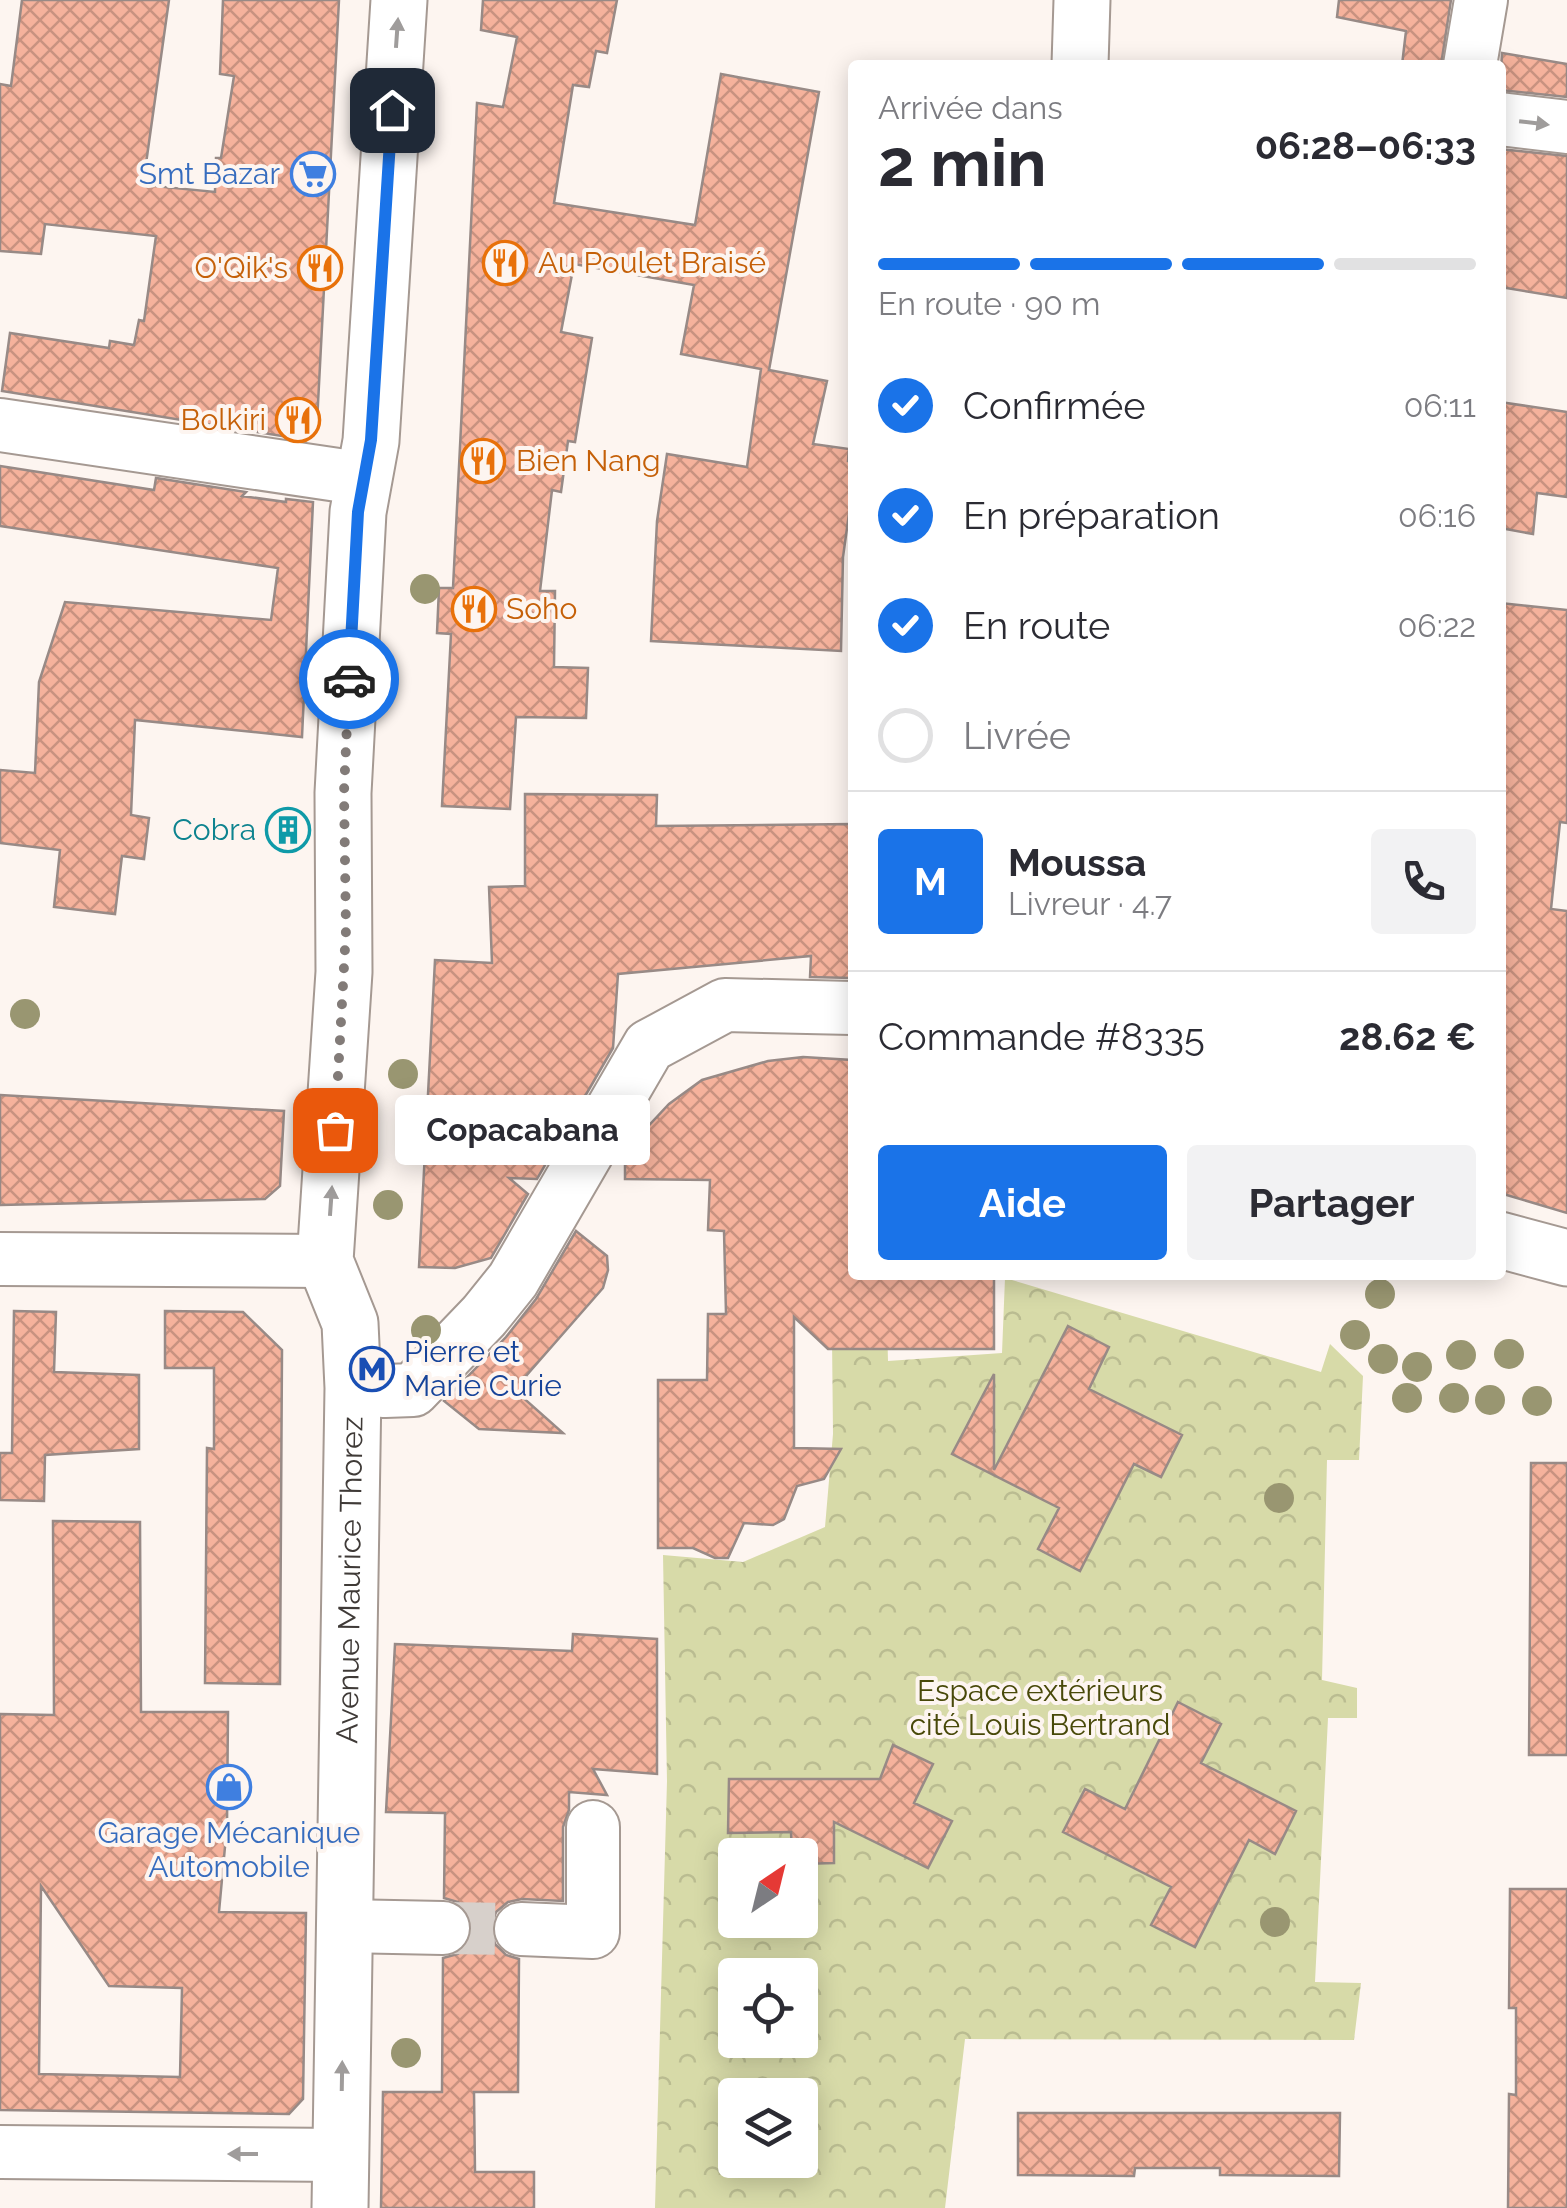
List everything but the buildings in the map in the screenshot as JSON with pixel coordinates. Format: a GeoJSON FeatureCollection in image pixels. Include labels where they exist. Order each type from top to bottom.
{"type":"FeatureCollection","features":[{"type":"Feature","properties":{"kind":"main road","name":"Avenue Maurice Thorez"},"geometry":{"type":"LineString","coordinates":[[340,2208],[353,1388],[350,1323],[324,1261],[344,972],[346,736],[358,512],[371,440],[400,0]]}},
{"type":"Feature","properties":{"kind":"main road"},"geometry":{"type":"LineString","coordinates":[[1080,60],[1082,0]]}},
{"type":"Feature","properties":{"kind":"main road"},"geometry":{"type":"LineString","coordinates":[[1506,1242],[1567,1258]]}},
{"type":"Feature","properties":{"kind":"street"},"geometry":{"type":"LineString","coordinates":[[1471,60],[1481,0]]}},
{"type":"Feature","properties":{"kind":"street"},"geometry":{"type":"LineString","coordinates":[[1506,120],[1567,127]]}},
{"type":"Feature","properties":{"kind":"street"},"geometry":{"type":"LineString","coordinates":[[0,425],[365,479]]}},
{"type":"Feature","properties":{"kind":"street"},"geometry":{"type":"LineString","coordinates":[[353,1388],[414,1390],[493,1306],[536,1244],[648,1046],[725,1005],[848,1008]]}},
{"type":"Feature","properties":{"kind":"street"},"geometry":{"type":"LineString","coordinates":[[0,1259],[324,1261]]}},
{"type":"Feature","properties":{"kind":"street"},"geometry":{"type":"LineString","coordinates":[[521,1930],[592,1932],[593,1827]]}},
{"type":"Feature","properties":{"kind":"street"},"geometry":{"type":"LineString","coordinates":[[344,1926],[442,1928]]}},
{"type":"Feature","properties":{"kind":"street"},"geometry":{"type":"LineString","coordinates":[[0,2152],[341,2154]]}},
{"type":"Feature","properties":{"kind":"green space","name":"Espace extérieurs cité Louis Bertrand"},"geometry":{"type":"Polygon","coordinates":[[[1005,1280],[1012,1280],[1321,1372],[1330,1344],[1363,1376],[1359,1460],[1327,1460],[1322,1680],[1357,1688],[1357,1718],[1328,1718],[1315,1982],[1361,1983],[1354,2040],[965,2039],[945,2208],[655,2208],[667,1781],[663,1555],[743,1562],[825,1527],[833,1434],[832,1338],[886,1287],[888,1361],[1002,1353],[1005,1280]]]}},
{"type":"Feature","properties":{"kind":"tunnel"},"geometry":{"type":"LineString","coordinates":[[443,1928],[521,1929]]}},
{"type":"Feature","properties":{"kind":"way so far"},"geometry":{"type":"LineString","coordinates":[[335,1130],[346,930],[344,792],[349,679]]}},
{"type":"Feature","properties":{"kind":"place","name":"Smt Bazar"},"geometry":{"type":"Point","coordinates":[313,174]}},
{"type":"Feature","properties":{"kind":"place","name":"Au Poulet Braisé"},"geometry":{"type":"Point","coordinates":[505,263]}},
{"type":"Feature","properties":{"kind":"place","name":"O'Qik's"},"geometry":{"type":"Point","coordinates":[320,268]}},
{"type":"Feature","properties":{"kind":"place","name":"Bolkiri"},"geometry":{"type":"Point","coordinates":[298,420]}},
{"type":"Feature","properties":{"kind":"place","name":"Bien Nang"},"geometry":{"type":"Point","coordinates":[483,461]}},
{"type":"Feature","properties":{"kind":"place","name":"Soho"},"geometry":{"type":"Point","coordinates":[474,609]}},
{"type":"Feature","properties":{"kind":"place","name":"Cobra"},"geometry":{"type":"Point","coordinates":[288,830]}},
{"type":"Feature","properties":{"kind":"place","name":"Copacabana"},"geometry":{"type":"Point","coordinates":[335,1130]}},
{"type":"Feature","properties":{"kind":"place","name":"Pierre et Marie Curie"},"geometry":{"type":"Point","coordinates":[372,1369]}},
{"type":"Feature","properties":{"kind":"place","name":"Garage Mécanique Automobile"},"geometry":{"type":"Point","coordinates":[229,1787]}},
{"type":"Feature","properties":{"kind":"route"},"geometry":{"type":"LineString","coordinates":[[349,679],[358,512],[371,440],[392,110]]}}]}
